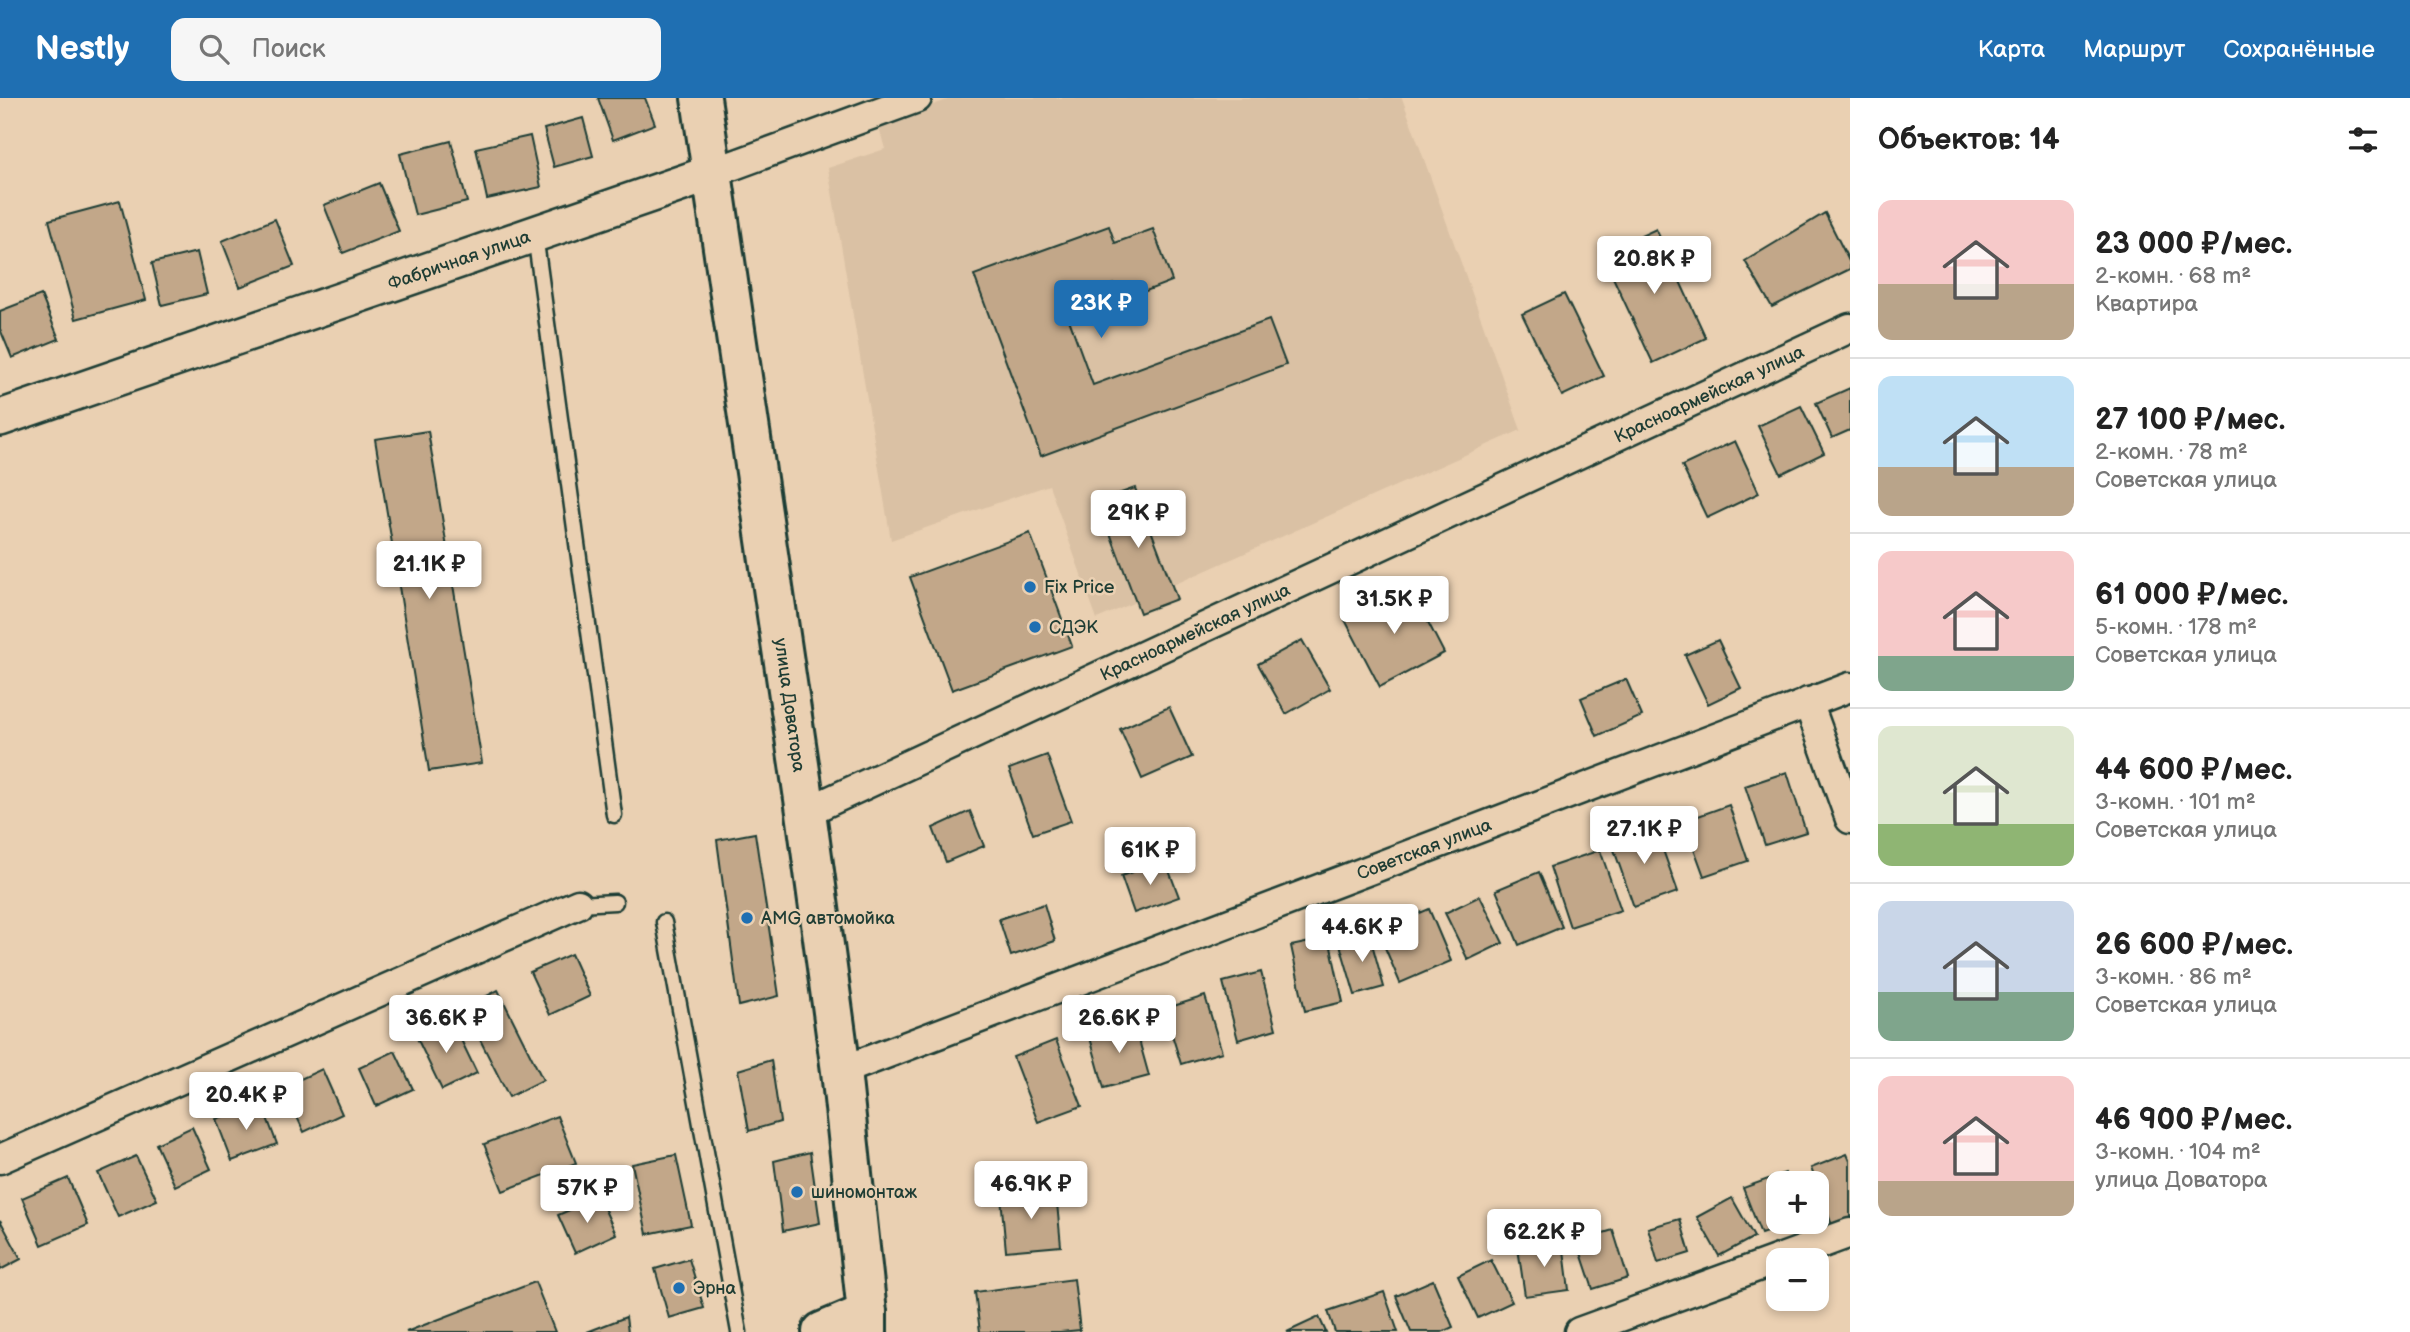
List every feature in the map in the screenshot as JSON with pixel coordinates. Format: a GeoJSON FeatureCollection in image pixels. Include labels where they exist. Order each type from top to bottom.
{"type":"FeatureCollection","features":[{"type":"Feature","properties":{"kind":"main road","name":"улица Доватора"},"geometry":{"type":"LineString","coordinates":[[701,98],[806,812],[841,1071],[869,1326]]}},
{"type":"Feature","properties":{"kind":"main road"},"geometry":{"type":"LineString","coordinates":[[822,1332],[869,1326]]}},
{"type":"Feature","properties":{"kind":"street","name":"Фабричная улица"},"geometry":{"type":"LineString","coordinates":[[0,418],[712,173],[917,98]]}},
{"type":"Feature","properties":{"kind":"street","name":"Красноармейская улица"},"geometry":{"type":"LineString","coordinates":[[806,812],[1850,328]]}},
{"type":"Feature","properties":{"kind":"street","name":"Советская улица"},"geometry":{"type":"LineString","coordinates":[[841,1071],[1850,687]]}},
{"type":"Feature","properties":{"kind":"street"},"geometry":{"type":"LineString","coordinates":[[1808,702],[1850,819]]}},
{"type":"Feature","properties":{"kind":"street"},"geometry":{"type":"LineString","coordinates":[[0,1159],[578,904]]}},
{"type":"Feature","properties":{"kind":"street"},"geometry":{"type":"LineString","coordinates":[[1579,1332],[1850,1233]]}},
{"type":"Feature","properties":{"kind":"lane"},"geometry":{"type":"LineString","coordinates":[[535,234],[614,815]]}},
{"type":"Feature","properties":{"kind":"lane"},"geometry":{"type":"LineString","coordinates":[[578,904],[615,902]]}},
{"type":"Feature","properties":{"kind":"lane"},"geometry":{"type":"LineString","coordinates":[[664,922],[739,1332]]}},
{"type":"Feature","properties":{"kind":"shaded area"},"geometry":{"type":"Polygon","coordinates":[[[953,98],[1402,98],[1521,430],[1097,619],[1049,485],[891,540],[828,168],[885,149],[878,124],[953,98]]]}},
{"type":"Feature","properties":{"kind":"building"},"geometry":{"type":"Polygon","coordinates":[[[598,98],[645,98],[655,124],[613,140],[598,98]]]}},
{"type":"Feature","properties":{"kind":"building"},"geometry":{"type":"Polygon","coordinates":[[[583,118],[593,156],[554,167],[544,129],[583,118]]]}},
{"type":"Feature","properties":{"kind":"building"},"geometry":{"type":"Polygon","coordinates":[[[530,136],[541,187],[487,199],[476,148],[530,136]]]}},
{"type":"Feature","properties":{"kind":"building"},"geometry":{"type":"Polygon","coordinates":[[[451,141],[467,202],[415,215],[400,154],[451,141]]]}},
{"type":"Feature","properties":{"kind":"building"},"geometry":{"type":"Polygon","coordinates":[[[379,183],[399,231],[343,253],[324,205],[379,183]]]}},
{"type":"Feature","properties":{"kind":"building"},"geometry":{"type":"Polygon","coordinates":[[[120,201],[146,300],[76,319],[49,220],[120,201]]]}},
{"type":"Feature","properties":{"kind":"building"},"geometry":{"type":"Polygon","coordinates":[[[1825,213],[1850,263],[1850,269],[1772,307],[1745,261],[1825,213]]]}},
{"type":"Feature","properties":{"kind":"building"},"geometry":{"type":"Polygon","coordinates":[[[275,219],[294,266],[240,287],[222,241],[275,219]]]}},
{"type":"Feature","properties":{"kind":"building"},"geometry":{"type":"Polygon","coordinates":[[[1109,226],[1115,243],[1153,229],[1172,281],[1120,301],[1114,284],[1063,303],[1093,385],[1269,320],[1286,365],[1041,456],[974,275],[1109,226]]]}},
{"type":"Feature","properties":{"kind":"building"},"geometry":{"type":"Polygon","coordinates":[[[1656,229],[1706,338],[1653,363],[1602,254],[1656,229]]]}},
{"type":"Feature","properties":{"kind":"building"},"geometry":{"type":"Polygon","coordinates":[[[197,252],[207,294],[162,305],[152,263],[197,252]]]}},
{"type":"Feature","properties":{"kind":"building"},"geometry":{"type":"Polygon","coordinates":[[[1564,294],[1604,376],[1562,396],[1522,314],[1564,294]]]}},
{"type":"Feature","properties":{"kind":"building"},"geometry":{"type":"Polygon","coordinates":[[[41,295],[59,339],[12,358],[0,329],[0,311],[41,295]]]}},
{"type":"Feature","properties":{"kind":"building"},"geometry":{"type":"Polygon","coordinates":[[[1850,388],[1850,430],[1832,438],[1816,403],[1850,388]]]}},
{"type":"Feature","properties":{"kind":"building"},"geometry":{"type":"Polygon","coordinates":[[[1801,406],[1824,453],[1781,474],[1758,426],[1801,406]]]}},
{"type":"Feature","properties":{"kind":"building"},"geometry":{"type":"Polygon","coordinates":[[[428,431],[482,763],[429,771],[375,439],[428,431]]]}},
{"type":"Feature","properties":{"kind":"building"},"geometry":{"type":"Polygon","coordinates":[[[1735,441],[1759,493],[1707,518],[1682,466],[1735,441]]]}},
{"type":"Feature","properties":{"kind":"building"},"geometry":{"type":"Polygon","coordinates":[[[1135,488],[1177,599],[1140,613],[1098,501],[1135,488]]]}},
{"type":"Feature","properties":{"kind":"building"},"geometry":{"type":"Polygon","coordinates":[[[1030,533],[1072,646],[952,690],[910,577],[1030,533]]]}},
{"type":"Feature","properties":{"kind":"building"},"geometry":{"type":"Polygon","coordinates":[[[1409,585],[1444,653],[1380,687],[1344,618],[1409,585]]]}},
{"type":"Feature","properties":{"kind":"building"},"geometry":{"type":"Polygon","coordinates":[[[1302,640],[1330,689],[1286,714],[1258,664],[1302,640]]]}},
{"type":"Feature","properties":{"kind":"building"},"geometry":{"type":"Polygon","coordinates":[[[1718,640],[1741,688],[1708,704],[1685,655],[1718,640]]]}},
{"type":"Feature","properties":{"kind":"building"},"geometry":{"type":"Polygon","coordinates":[[[1626,679],[1642,716],[1597,736],[1581,698],[1626,679]]]}},
{"type":"Feature","properties":{"kind":"building"},"geometry":{"type":"Polygon","coordinates":[[[1169,707],[1192,757],[1142,779],[1120,729],[1169,707]]]}},
{"type":"Feature","properties":{"kind":"building"},"geometry":{"type":"Polygon","coordinates":[[[1047,755],[1071,821],[1033,834],[1009,769],[1047,755]]]}},
{"type":"Feature","properties":{"kind":"building"},"geometry":{"type":"Polygon","coordinates":[[[1787,772],[1806,832],[1765,845],[1745,786],[1787,772]]]}},
{"type":"Feature","properties":{"kind":"building"},"geometry":{"type":"Polygon","coordinates":[[[1729,805],[1748,861],[1704,876],[1684,821],[1729,805]]]}},
{"type":"Feature","properties":{"kind":"building"},"geometry":{"type":"Polygon","coordinates":[[[970,811],[984,846],[946,862],[933,828],[970,811]]]}},
{"type":"Feature","properties":{"kind":"building"},"geometry":{"type":"Polygon","coordinates":[[[1654,825],[1678,892],[1634,907],[1611,841],[1654,825]]]}},
{"type":"Feature","properties":{"kind":"building","name":"AMG автомойка"},"geometry":{"type":"Polygon","coordinates":[[[755,833],[779,996],[739,1006],[717,840],[755,833]]]}},
{"type":"Feature","properties":{"kind":"building"},"geometry":{"type":"Polygon","coordinates":[[[1600,850],[1621,910],[1570,927],[1550,867],[1600,850]]]}},
{"type":"Feature","properties":{"kind":"building"},"geometry":{"type":"Polygon","coordinates":[[[1165,860],[1179,897],[1134,913],[1121,876],[1165,860]]]}},
{"type":"Feature","properties":{"kind":"building"},"geometry":{"type":"Polygon","coordinates":[[[1539,872],[1562,927],[1519,945],[1496,890],[1539,872]]]}},
{"type":"Feature","properties":{"kind":"building"},"geometry":{"type":"Polygon","coordinates":[[[1480,896],[1503,943],[1468,960],[1445,913],[1480,896]]]}},
{"type":"Feature","properties":{"kind":"building"},"geometry":{"type":"Polygon","coordinates":[[[1044,904],[1055,941],[1011,956],[999,919],[1044,904]]]}},
{"type":"Feature","properties":{"kind":"building"},"geometry":{"type":"Polygon","coordinates":[[[1429,909],[1451,961],[1400,983],[1378,931],[1429,909]]]}},
{"type":"Feature","properties":{"kind":"building"},"geometry":{"type":"Polygon","coordinates":[[[1369,933],[1384,987],[1355,995],[1339,941],[1369,933]]]}},
{"type":"Feature","properties":{"kind":"building"},"geometry":{"type":"Polygon","coordinates":[[[1329,938],[1343,1002],[1305,1011],[1291,946],[1329,938]]]}},
{"type":"Feature","properties":{"kind":"building"},"geometry":{"type":"Polygon","coordinates":[[[571,954],[590,996],[550,1015],[530,972],[571,954]]]}},
{"type":"Feature","properties":{"kind":"building"},"geometry":{"type":"Polygon","coordinates":[[[1261,972],[1276,1029],[1238,1040],[1223,982],[1261,972]]]}},
{"type":"Feature","properties":{"kind":"building"},"geometry":{"type":"Polygon","coordinates":[[[498,990],[543,1080],[509,1097],[464,1008],[498,990]]]}},
{"type":"Feature","properties":{"kind":"building"},"geometry":{"type":"Polygon","coordinates":[[[1205,996],[1222,1052],[1181,1064],[1164,1009],[1205,996]]]}},
{"type":"Feature","properties":{"kind":"building"},"geometry":{"type":"Polygon","coordinates":[[[451,1019],[477,1073],[442,1090],[416,1036],[451,1019]]]}},
{"type":"Feature","properties":{"kind":"building"},"geometry":{"type":"Polygon","coordinates":[[[1134,1022],[1149,1076],[1104,1088],[1089,1034],[1134,1022]]]}},
{"type":"Feature","properties":{"kind":"building"},"geometry":{"type":"Polygon","coordinates":[[[1056,1040],[1082,1106],[1038,1122],[1013,1057],[1056,1040]]]}},
{"type":"Feature","properties":{"kind":"building"},"geometry":{"type":"Polygon","coordinates":[[[395,1051],[413,1089],[376,1106],[359,1068],[395,1051]]]}},
{"type":"Feature","properties":{"kind":"building"},"geometry":{"type":"Polygon","coordinates":[[[771,1060],[780,1122],[749,1131],[738,1070],[771,1060]]]}},
{"type":"Feature","properties":{"kind":"building"},"geometry":{"type":"Polygon","coordinates":[[[322,1069],[342,1114],[304,1132],[283,1087],[322,1069]]]}},
{"type":"Feature","properties":{"kind":"building"},"geometry":{"type":"Polygon","coordinates":[[[261,1102],[277,1144],[232,1161],[216,1119],[261,1102]]]}},
{"type":"Feature","properties":{"kind":"building"},"geometry":{"type":"Polygon","coordinates":[[[557,1116],[576,1163],[503,1191],[484,1144],[557,1116]]]}},
{"type":"Feature","properties":{"kind":"building"},"geometry":{"type":"Polygon","coordinates":[[[192,1127],[211,1169],[175,1186],[156,1144],[192,1127]]]}},
{"type":"Feature","properties":{"kind":"building","name":"шиномонтаж"},"geometry":{"type":"Polygon","coordinates":[[[810,1152],[820,1223],[783,1231],[774,1161],[810,1152]]]}},
{"type":"Feature","properties":{"kind":"building"},"geometry":{"type":"Polygon","coordinates":[[[1847,1154],[1850,1161],[1850,1218],[1832,1225],[1829,1217],[1829,1171],[1812,1171],[1811,1168],[1847,1154]]]}},
{"type":"Feature","properties":{"kind":"building"},"geometry":{"type":"Polygon","coordinates":[[[676,1155],[691,1225],[647,1234],[632,1164],[676,1155]]]}},
{"type":"Feature","properties":{"kind":"building"},"geometry":{"type":"Polygon","coordinates":[[[136,1156],[157,1200],[118,1217],[98,1173],[136,1156]]]}},
{"type":"Feature","properties":{"kind":"building"},"geometry":{"type":"Polygon","coordinates":[[[68,1178],[88,1225],[42,1245],[22,1198],[68,1178]]]}},
{"type":"Feature","properties":{"kind":"building"},"geometry":{"type":"Polygon","coordinates":[[[1766,1180],[1766,1232],[1761,1234],[1743,1188],[1766,1180]]]}},
{"type":"Feature","properties":{"kind":"building"},"geometry":{"type":"Polygon","coordinates":[[[1056,1192],[1061,1246],[1006,1251],[1001,1197],[1056,1192]]]}},
{"type":"Feature","properties":{"kind":"building"},"geometry":{"type":"Polygon","coordinates":[[[599,1197],[616,1234],[575,1253],[558,1215],[599,1197]]]}},
{"type":"Feature","properties":{"kind":"building"},"geometry":{"type":"Polygon","coordinates":[[[1732,1198],[1754,1237],[1719,1256],[1697,1217],[1732,1198]]]}},
{"type":"Feature","properties":{"kind":"building"},"geometry":{"type":"Polygon","coordinates":[[[1680,1219],[1690,1253],[1658,1263],[1648,1228],[1680,1219]]]}},
{"type":"Feature","properties":{"kind":"building"},"geometry":{"type":"Polygon","coordinates":[[[0,1220],[21,1259],[0,1270],[0,1220]]]}},
{"type":"Feature","properties":{"kind":"building"},"geometry":{"type":"Polygon","coordinates":[[[1613,1230],[1628,1278],[1593,1289],[1577,1241],[1613,1230]]]}},
{"type":"Feature","properties":{"kind":"building"},"geometry":{"type":"Polygon","coordinates":[[[1563,1242],[1569,1290],[1525,1296],[1518,1248],[1563,1242]]]}},
{"type":"Feature","properties":{"kind":"building","name":"Эрна"},"geometry":{"type":"Polygon","coordinates":[[[689,1259],[704,1308],[669,1318],[655,1269],[689,1259]]]}},
{"type":"Feature","properties":{"kind":"building"},"geometry":{"type":"Polygon","coordinates":[[[1491,1260],[1512,1302],[1478,1318],[1458,1276],[1491,1260]]]}},
{"type":"Feature","properties":{"kind":"building"},"geometry":{"type":"Polygon","coordinates":[[[1074,1279],[1080,1330],[980,1332],[975,1292],[1074,1279]]]}},
{"type":"Feature","properties":{"kind":"building"},"geometry":{"type":"Polygon","coordinates":[[[1433,1280],[1453,1327],[1442,1332],[1411,1332],[1396,1296],[1433,1280]]]}},
{"type":"Feature","properties":{"kind":"building"},"geometry":{"type":"Polygon","coordinates":[[[535,1282],[555,1332],[406,1332],[535,1282]]]}},
{"type":"Feature","properties":{"kind":"building"},"geometry":{"type":"Polygon","coordinates":[[[1384,1292],[1398,1332],[1335,1332],[1328,1311],[1384,1292]]]}},
{"type":"Feature","properties":{"kind":"building"},"geometry":{"type":"Polygon","coordinates":[[[626,1317],[628,1332],[587,1332],[626,1317]]]}},
{"type":"Feature","properties":{"kind":"building"},"geometry":{"type":"Polygon","coordinates":[[[1319,1317],[1326,1332],[1287,1332],[1319,1317]]]}},
{"type":"Feature","properties":{"kind":"place","name":"Fix Price"},"geometry":{"type":"Point","coordinates":[1030,587]}},
{"type":"Feature","properties":{"kind":"place","name":"СДЭК"},"geometry":{"type":"Point","coordinates":[1035,627]}},
{"type":"Feature","properties":{"kind":"place","name":"AMG автомойка"},"geometry":{"type":"Point","coordinates":[747,918]}},
{"type":"Feature","properties":{"kind":"place","name":"шиномонтаж"},"geometry":{"type":"Point","coordinates":[797,1192]}},
{"type":"Feature","properties":{"kind":"place","name":"Эрна"},"geometry":{"type":"Point","coordinates":[679,1288]}}]}
